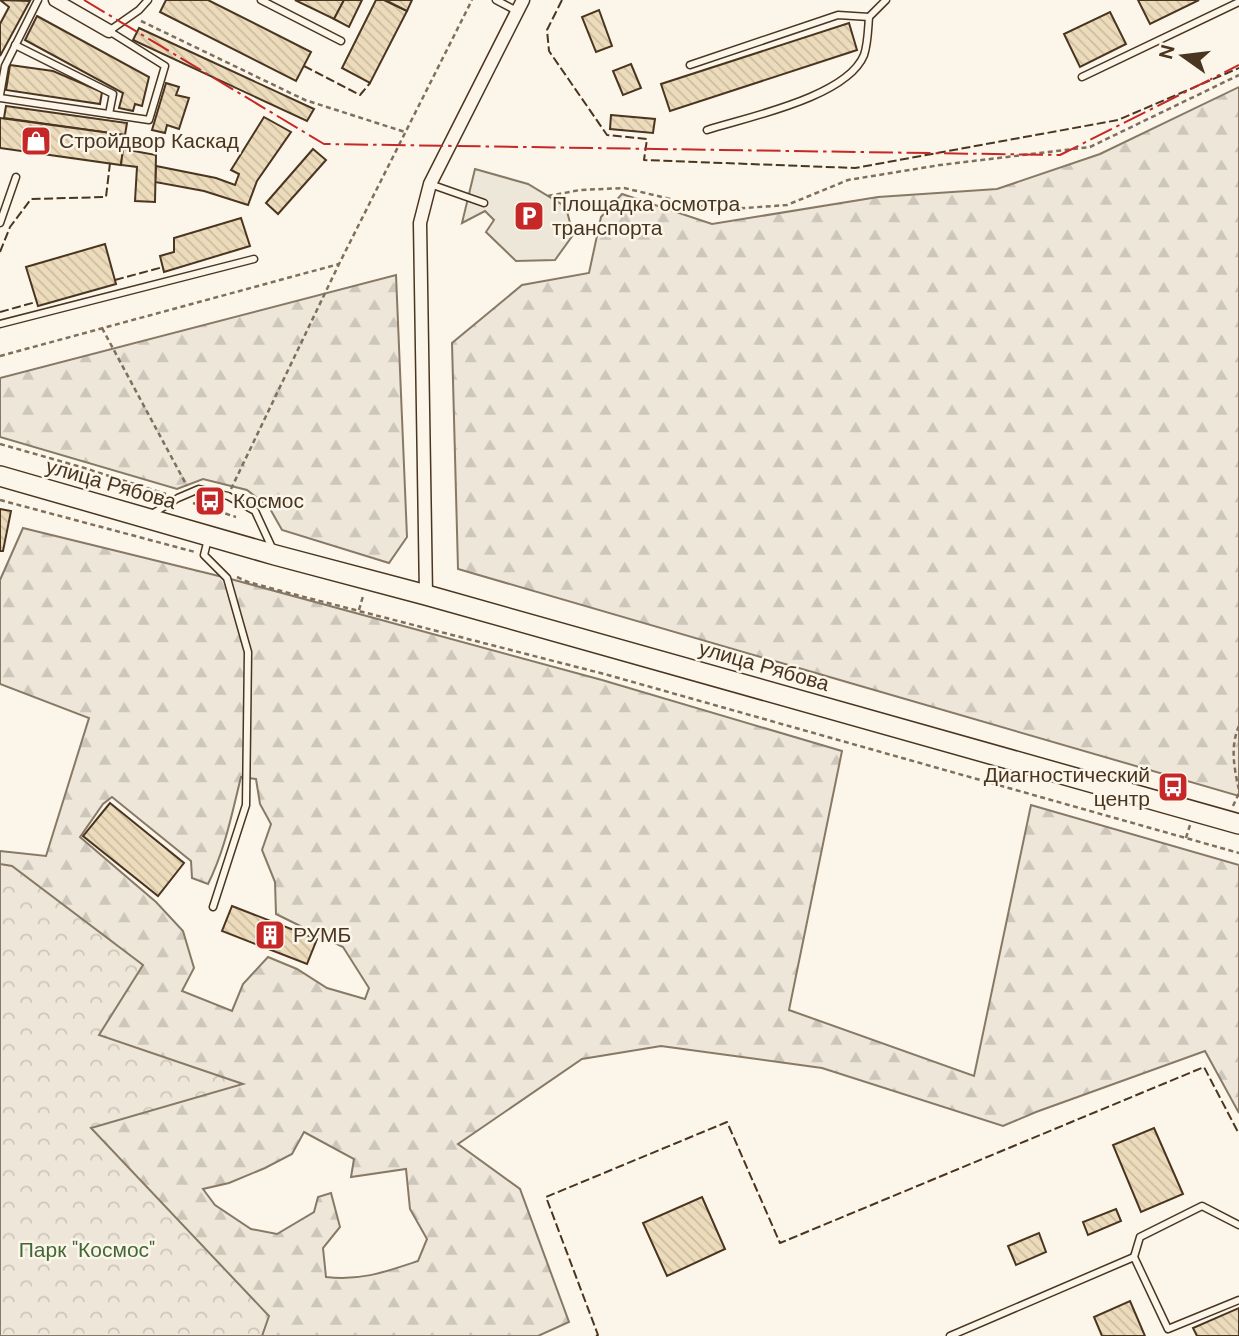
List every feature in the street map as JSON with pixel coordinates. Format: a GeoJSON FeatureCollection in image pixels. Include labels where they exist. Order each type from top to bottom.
{"type":"FeatureCollection","features":[{"type":"Feature","properties":{"kind":"main road","name":"улица Рябова"},"geometry":{"type":"LineString","coordinates":[[0,476],[275,555],[1236,815]]}},
{"type":"Feature","properties":{"kind":"street"},"geometry":{"type":"LineString","coordinates":[[55,0],[109,31]]}},
{"type":"Feature","properties":{"kind":"street"},"geometry":{"type":"LineString","coordinates":[[426,595],[420,223],[429,184],[520,5]]}},
{"type":"Feature","properties":{"kind":"lane"},"geometry":{"type":"LineString","coordinates":[[38,0],[5,66],[0,97],[149,120],[165,66],[109,31],[148,0]]}},
{"type":"Feature","properties":{"kind":"lane"},"geometry":{"type":"LineString","coordinates":[[261,0],[341,41]]}},
{"type":"Feature","properties":{"kind":"lane"},"geometry":{"type":"LineString","coordinates":[[496,0],[520,5]]}},
{"type":"Feature","properties":{"kind":"lane"},"geometry":{"type":"LineString","coordinates":[[707,130],[811,98],[849,75],[863,56],[869,17],[886,0]]}},
{"type":"Feature","properties":{"kind":"lane"},"geometry":{"type":"LineString","coordinates":[[1082,77],[1239,2]]}},
{"type":"Feature","properties":{"kind":"lane"},"geometry":{"type":"LineString","coordinates":[[691,65],[838,15],[869,17]]}},
{"type":"Feature","properties":{"kind":"lane"},"geometry":{"type":"LineString","coordinates":[[16,45],[113,94],[109,114]]}},
{"type":"Feature","properties":{"kind":"lane"},"geometry":{"type":"LineString","coordinates":[[0,223],[16,177]]}},
{"type":"Feature","properties":{"kind":"lane"},"geometry":{"type":"LineString","coordinates":[[429,184],[484,203]]}},
{"type":"Feature","properties":{"kind":"lane"},"geometry":{"type":"LineString","coordinates":[[0,324],[254,259]]}},
{"type":"Feature","properties":{"kind":"lane"},"geometry":{"type":"LineString","coordinates":[[146,517],[178,498],[200,489],[228,496],[255,511],[275,555]]}},
{"type":"Feature","properties":{"kind":"lane"},"geometry":{"type":"LineString","coordinates":[[209,536],[204,555],[227,578],[248,652],[246,805],[213,907]]}},
{"type":"Feature","properties":{"kind":"lane"},"geometry":{"type":"LineString","coordinates":[[1239,1225],[1202,1206],[1140,1237],[1133,1257],[1168,1329],[1239,1300]]}},
{"type":"Feature","properties":{"kind":"lane"},"geometry":{"type":"LineString","coordinates":[[950,1336],[1133,1257]]}},
{"type":"Feature","properties":{"kind":"path"},"geometry":{"type":"LineString","coordinates":[[221,512],[339,264],[472,0]]}},
{"type":"Feature","properties":{"kind":"path"},"geometry":{"type":"LineString","coordinates":[[130,16],[305,100],[405,132]]}},
{"type":"Feature","properties":{"kind":"path"},"geometry":{"type":"LineString","coordinates":[[548,196],[580,190],[624,188],[717,210],[787,205],[848,180],[940,164],[1090,147],[1239,75]]}},
{"type":"Feature","properties":{"kind":"path"},"geometry":{"type":"LineString","coordinates":[[0,356],[339,264]]}},
{"type":"Feature","properties":{"kind":"path"},"geometry":{"type":"LineString","coordinates":[[102,328],[197,504]]}},
{"type":"Feature","properties":{"kind":"path"},"geometry":{"type":"LineString","coordinates":[[0,444],[236,517]]}},
{"type":"Feature","properties":{"kind":"path"},"geometry":{"type":"LineString","coordinates":[[0,500],[204,555]]}},
{"type":"Feature","properties":{"kind":"path"},"geometry":{"type":"LineString","coordinates":[[231,574],[260,585],[622,679],[1239,853]]}},
{"type":"Feature","properties":{"kind":"path"},"geometry":{"type":"LineString","coordinates":[[1236,815],[1239,792],[1233,739],[1239,726]]}},
{"type":"Feature","properties":{"kind":"green space"},"geometry":{"type":"Polygon","coordinates":[[[1239,87],[1239,796],[458,569],[452,343],[522,285],[589,273],[601,217],[622,194],[712,224],[878,197],[997,189],[1100,154],[1239,87]]]}},
{"type":"Feature","properties":{"kind":"green space"},"geometry":{"type":"Polygon","coordinates":[[[396,275],[407,537],[389,563],[282,530],[269,507],[247,490],[203,479],[177,489],[0,437],[0,378],[396,275]]]}},
{"type":"Feature","properties":{"kind":"green space"},"geometry":{"type":"Polygon","coordinates":[[[23,528],[227,578],[602,680],[842,751],[789,1010],[974,1076],[1031,805],[1239,865],[1239,1113],[1205,1051],[1003,1126],[822,1068],[661,1046],[582,1059],[458,1144],[520,1189],[569,1322],[538,1336],[0,1336],[0,851],[46,856],[89,718],[0,684],[0,580],[23,528]],[[241,777],[224,845],[208,884],[192,878],[191,861],[112,797],[103,804],[80,837],[156,902],[183,931],[194,968],[182,991],[232,1011],[243,984],[268,957],[297,969],[327,988],[365,999],[369,988],[343,947],[276,914],[275,882],[262,850],[271,824],[260,804],[256,779],[241,777]],[[304,1132],[292,1154],[229,1183],[203,1189],[215,1205],[251,1229],[277,1234],[314,1212],[318,1197],[331,1193],[340,1227],[323,1248],[326,1277],[362,1277],[418,1261],[427,1239],[410,1209],[406,1169],[351,1177],[354,1159],[304,1132]]]}},
{"type":"Feature","properties":{"kind":"green space","name":"Парк \"Космос\""},"geometry":{"type":"Polygon","coordinates":[[[0,864],[12,866],[143,965],[99,1035],[243,1084],[91,1128],[269,1316],[262,1336],[0,1336],[0,864]]]}},
{"type":"Feature","properties":{"kind":"shaded area","name":"Площадка осмотра транспорта"},"geometry":{"type":"Polygon","coordinates":[[[475,169],[528,184],[566,207],[573,235],[555,260],[516,261],[486,232],[494,220],[485,211],[462,223],[475,169]]]}},
{"type":"Feature","properties":{"kind":"building"},"geometry":{"type":"Polygon","coordinates":[[[0,0],[30,1],[0,56],[0,24],[9,7],[0,0]]]}},
{"type":"Feature","properties":{"kind":"building"},"geometry":{"type":"Polygon","coordinates":[[[166,0],[208,0],[311,52],[296,81],[160,12],[166,0]]]}},
{"type":"Feature","properties":{"kind":"building"},"geometry":{"type":"Polygon","coordinates":[[[295,0],[344,0],[334,19],[295,0]]]}},
{"type":"Feature","properties":{"kind":"building"},"geometry":{"type":"Polygon","coordinates":[[[344,0],[362,0],[349,27],[334,19],[344,0]]]}},
{"type":"Feature","properties":{"kind":"building"},"geometry":{"type":"Polygon","coordinates":[[[376,0],[384,0],[407,11],[370,83],[342,68],[376,0]]]}},
{"type":"Feature","properties":{"kind":"building"},"geometry":{"type":"Polygon","coordinates":[[[385,0],[412,0],[407,11],[385,0]]]}},
{"type":"Feature","properties":{"kind":"building"},"geometry":{"type":"Polygon","coordinates":[[[1138,0],[1199,0],[1150,24],[1138,0]]]}},
{"type":"Feature","properties":{"kind":"building"},"geometry":{"type":"Polygon","coordinates":[[[599,10],[612,46],[596,52],[582,17],[599,10]]]}},
{"type":"Feature","properties":{"kind":"building"},"geometry":{"type":"Polygon","coordinates":[[[1110,12],[1126,44],[1080,67],[1064,34],[1110,12]]]}},
{"type":"Feature","properties":{"kind":"building"},"geometry":{"type":"Polygon","coordinates":[[[37,16],[149,77],[142,106],[135,104],[133,111],[119,108],[123,93],[25,40],[37,16]]]}},
{"type":"Feature","properties":{"kind":"building"},"geometry":{"type":"Polygon","coordinates":[[[849,23],[857,50],[670,111],[661,84],[849,23]]]}},
{"type":"Feature","properties":{"kind":"building"},"geometry":{"type":"Polygon","coordinates":[[[139,28],[314,109],[307,121],[133,40],[139,28]]]}},
{"type":"Feature","properties":{"kind":"building"},"geometry":{"type":"Polygon","coordinates":[[[631,64],[641,88],[623,95],[613,71],[631,64]]]}},
{"type":"Feature","properties":{"kind":"building"},"geometry":{"type":"Polygon","coordinates":[[[10,65],[53,71],[102,92],[100,104],[6,90],[10,65]]]}},
{"type":"Feature","properties":{"kind":"building"},"geometry":{"type":"Polygon","coordinates":[[[166,83],[179,87],[176,95],[189,98],[179,129],[167,125],[165,133],[152,130],[166,83]]]}},
{"type":"Feature","properties":{"kind":"building"},"geometry":{"type":"Polygon","coordinates":[[[6,106],[127,123],[125,135],[4,118],[6,106]]]}},
{"type":"Feature","properties":{"kind":"building"},"geometry":{"type":"Polygon","coordinates":[[[611,115],[655,119],[653,133],[610,129],[611,115]]]}},
{"type":"Feature","properties":{"kind":"building"},"geometry":{"type":"Polygon","coordinates":[[[264,117],[291,132],[257,181],[248,205],[204,191],[155,182],[156,166],[216,178],[235,185],[239,174],[231,170],[264,117]]]}},
{"type":"Feature","properties":{"kind":"building"},"geometry":{"type":"Polygon","coordinates":[[[0,118],[125,135],[121,165],[0,148],[0,118]]]}},
{"type":"Feature","properties":{"kind":"building"},"geometry":{"type":"Polygon","coordinates":[[[123,149],[156,155],[155,202],[135,201],[137,167],[121,165],[123,149]]]}},
{"type":"Feature","properties":{"kind":"building"},"geometry":{"type":"Polygon","coordinates":[[[313,149],[326,160],[278,214],[266,203],[313,149]]]}},
{"type":"Feature","properties":{"kind":"building"},"geometry":{"type":"Polygon","coordinates":[[[241,218],[250,246],[164,272],[160,256],[174,252],[174,238],[241,218]]]}},
{"type":"Feature","properties":{"kind":"building"},"geometry":{"type":"Polygon","coordinates":[[[105,244],[116,284],[38,306],[26,267],[105,244]]]}},
{"type":"Feature","properties":{"kind":"building"},"geometry":{"type":"Polygon","coordinates":[[[0,509],[11,511],[3,551],[0,551],[0,509]]]}},
{"type":"Feature","properties":{"kind":"building"},"geometry":{"type":"Polygon","coordinates":[[[110,803],[184,863],[158,896],[83,836],[110,803]]]}},
{"type":"Feature","properties":{"kind":"building","name":"РУМБ"},"geometry":{"type":"Polygon","coordinates":[[[232,906],[317,939],[307,964],[222,931],[232,906]]]}},
{"type":"Feature","properties":{"kind":"building"},"geometry":{"type":"Polygon","coordinates":[[[1154,1128],[1183,1194],[1141,1212],[1113,1145],[1154,1128]]]}},
{"type":"Feature","properties":{"kind":"building"},"geometry":{"type":"Polygon","coordinates":[[[702,1197],[725,1249],[667,1276],[643,1223],[702,1197]]]}},
{"type":"Feature","properties":{"kind":"building"},"geometry":{"type":"Polygon","coordinates":[[[1116,1209],[1121,1221],[1088,1235],[1083,1222],[1116,1209]]]}},
{"type":"Feature","properties":{"kind":"building"},"geometry":{"type":"Polygon","coordinates":[[[1039,1233],[1046,1252],[1016,1265],[1008,1246],[1039,1233]]]}},
{"type":"Feature","properties":{"kind":"building"},"geometry":{"type":"Polygon","coordinates":[[[1130,1301],[1145,1336],[1102,1336],[1094,1317],[1130,1301]]]}},
{"type":"Feature","properties":{"kind":"building"},"geometry":{"type":"Polygon","coordinates":[[[1239,1308],[1239,1336],[1197,1336],[1193,1328],[1239,1308]]]}},
{"type":"Feature","properties":{"kind":"fence"},"geometry":{"type":"LineString","coordinates":[[562,0],[547,30],[549,51],[607,135],[647,139],[644,160],[855,168],[1118,120],[1239,68]]}},
{"type":"Feature","properties":{"kind":"fence"},"geometry":{"type":"LineString","coordinates":[[304,66],[360,95],[370,83]]}},
{"type":"Feature","properties":{"kind":"fence"},"geometry":{"type":"LineString","coordinates":[[0,252],[10,227],[31,199],[106,197],[110,163]]}},
{"type":"Feature","properties":{"kind":"fence"},"geometry":{"type":"LineString","coordinates":[[115,280],[163,267]]}},
{"type":"Feature","properties":{"kind":"fence"},"geometry":{"type":"LineString","coordinates":[[0,312],[36,302]]}},
{"type":"Feature","properties":{"kind":"fence"},"geometry":{"type":"LineString","coordinates":[[596,1336],[598,1335],[546,1197],[727,1122],[780,1243],[1204,1067],[1239,1134]]}},
{"type":"Feature","properties":{"kind":"power"},"geometry":{"type":"LineString","coordinates":[[84,0],[324,144],[1060,155],[1239,65]]}},
{"type":"Feature","properties":{"kind":"place","name":"Стройдвор Каскад"},"geometry":{"type":"Point","coordinates":[36,141]}},
{"type":"Feature","properties":{"kind":"place","name":"Площадка осмотра транспорта"},"geometry":{"type":"Point","coordinates":[529,216]}},
{"type":"Feature","properties":{"kind":"place","name":"Космос"},"geometry":{"type":"Point","coordinates":[210,501]}},
{"type":"Feature","properties":{"kind":"place","name":"Диагностический центр"},"geometry":{"type":"Point","coordinates":[1173,787]}},
{"type":"Feature","properties":{"kind":"place","name":"РУМБ"},"geometry":{"type":"Point","coordinates":[270,935]}}]}
